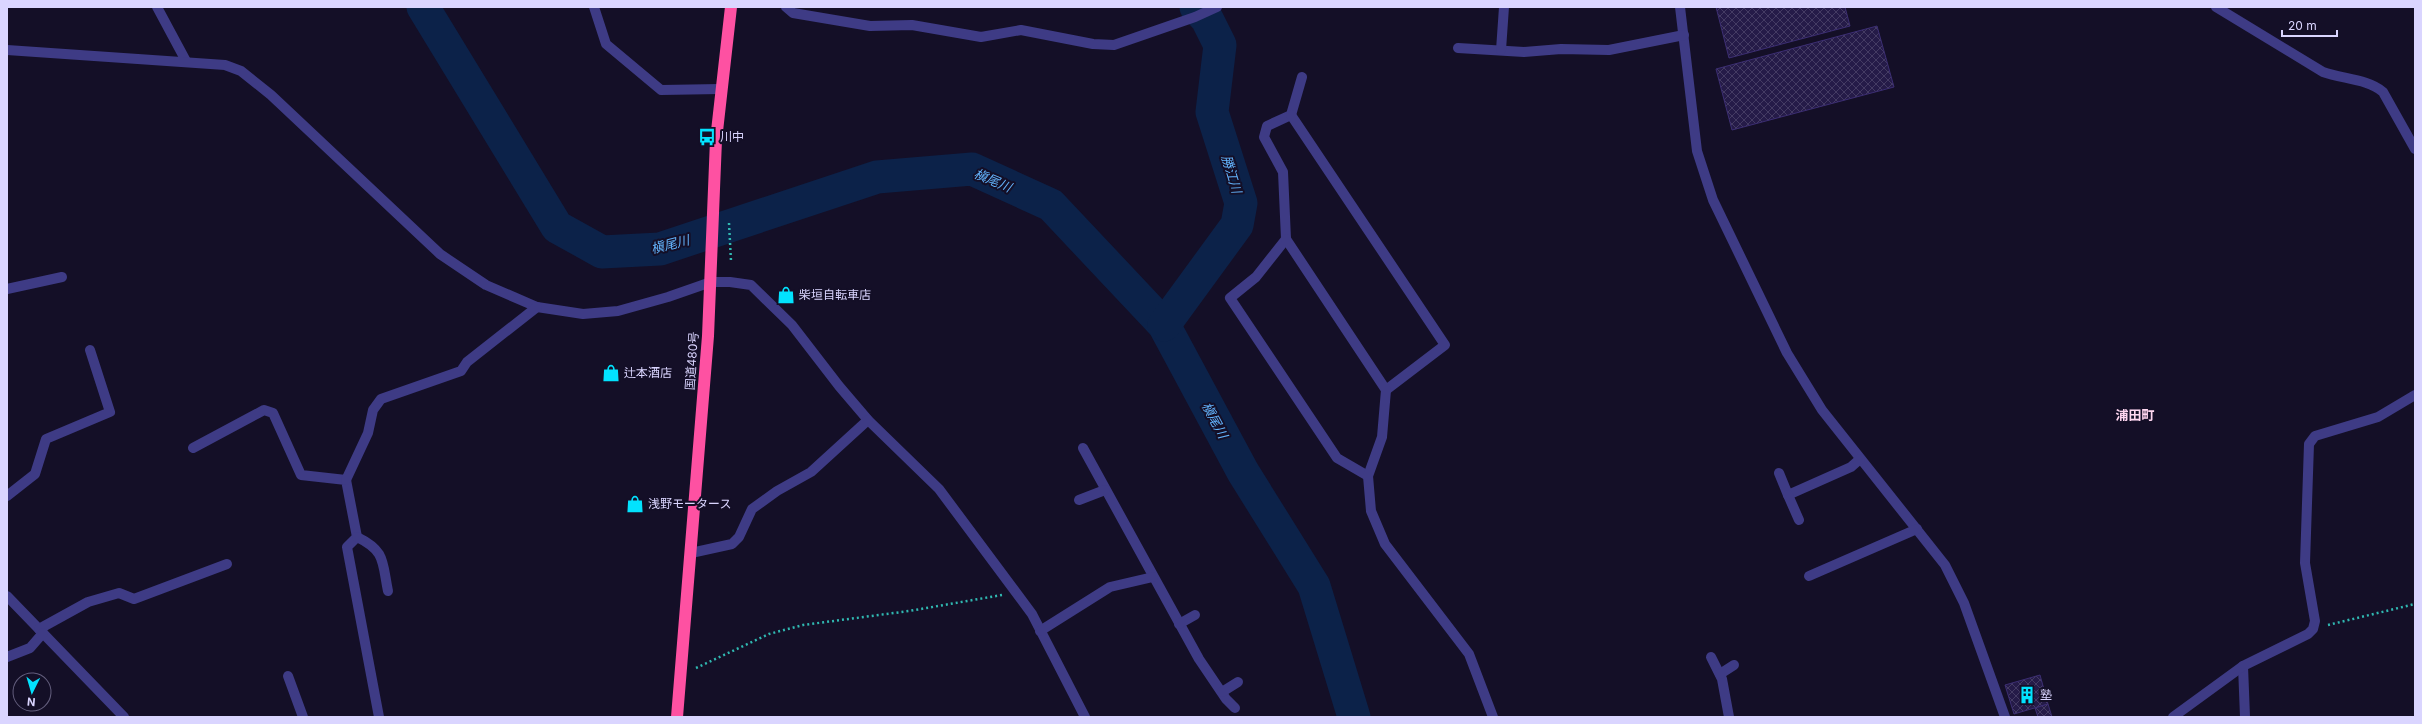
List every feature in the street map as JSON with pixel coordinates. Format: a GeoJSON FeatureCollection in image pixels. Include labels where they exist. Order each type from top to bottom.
{"type":"FeatureCollection","features":[{"type":"Feature","properties":{"kind":"highway","name":"国道480号"},"geometry":{"type":"LineString","coordinates":[[677,717],[711,282],[714,188],[720,89],[731,7]]}},
{"type":"Feature","properties":{"kind":"street"},"geometry":{"type":"LineString","coordinates":[[157,7],[186,61]]}},
{"type":"Feature","properties":{"kind":"street"},"geometry":{"type":"LineString","coordinates":[[594,7],[606,44],[661,90],[720,89]]}},
{"type":"Feature","properties":{"kind":"street"},"geometry":{"type":"LineString","coordinates":[[786,7],[793,12],[834,22],[870,26],[912,24],[981,37],[1021,30],[1093,44],[1114,45],[1195,17],[1213,9]]}},
{"type":"Feature","properties":{"kind":"street"},"geometry":{"type":"LineString","coordinates":[[1501,50],[1504,7]]}},
{"type":"Feature","properties":{"kind":"street"},"geometry":{"type":"LineString","coordinates":[[1680,7],[1697,151],[1713,200],[1787,353],[1822,410],[1945,565],[1964,602],[2005,717]]}},
{"type":"Feature","properties":{"kind":"street"},"geometry":{"type":"LineString","coordinates":[[2216,7],[2323,72],[2336,77],[2376,85],[2383,92],[2415,149]]}},
{"type":"Feature","properties":{"kind":"street"},"geometry":{"type":"LineString","coordinates":[[1458,48],[1501,50],[1609,50],[1684,35]]}},
{"type":"Feature","properties":{"kind":"street"},"geometry":{"type":"LineString","coordinates":[[7,50],[186,61],[225,65],[241,71],[271,95],[440,254],[486,284],[538,307],[583,314],[618,311],[668,297],[711,282],[730,282],[751,286],[792,324],[838,386],[868,420],[939,489],[1016,593],[1040,631],[1085,717]]}},
{"type":"Feature","properties":{"kind":"street"},"geometry":{"type":"LineString","coordinates":[[1302,77],[1291,115],[1267,126],[1264,137],[1283,172],[1286,239],[1386,390],[1382,438],[1368,476],[1371,511],[1385,544],[1469,654],[1493,717]]}},
{"type":"Feature","properties":{"kind":"street"},"geometry":{"type":"LineString","coordinates":[[1291,115],[1446,345],[1386,390]]}},
{"type":"Feature","properties":{"kind":"street"},"geometry":{"type":"LineString","coordinates":[[1286,239],[1256,276],[1230,298],[1337,458],[1368,476]]}},
{"type":"Feature","properties":{"kind":"street"},"geometry":{"type":"LineString","coordinates":[[7,289],[62,277]]}},
{"type":"Feature","properties":{"kind":"street"},"geometry":{"type":"LineString","coordinates":[[357,537],[346,480],[368,433],[373,410],[381,399],[461,371],[467,362],[538,307]]}},
{"type":"Feature","properties":{"kind":"street"},"geometry":{"type":"LineString","coordinates":[[7,496],[34,474],[46,439],[110,412],[90,350]]}},
{"type":"Feature","properties":{"kind":"street"},"geometry":{"type":"LineString","coordinates":[[2173,717],[2243,666],[2308,634],[2313,629],[2315,621],[2305,563],[2309,444],[2315,436],[2378,418],[2415,395]]}},
{"type":"Feature","properties":{"kind":"street"},"geometry":{"type":"LineString","coordinates":[[193,448],[264,410],[273,413],[301,475],[346,480]]}},
{"type":"Feature","properties":{"kind":"street"},"geometry":{"type":"LineString","coordinates":[[691,553],[732,544],[739,537],[752,509],[777,491],[811,472],[868,420]]}},
{"type":"Feature","properties":{"kind":"street"},"geometry":{"type":"LineString","coordinates":[[1083,448],[1199,659],[1235,708]]}},
{"type":"Feature","properties":{"kind":"street"},"geometry":{"type":"LineString","coordinates":[[1788,495],[1851,467],[1860,459]]}},
{"type":"Feature","properties":{"kind":"street"},"geometry":{"type":"LineString","coordinates":[[1779,473],[1799,520]]}},
{"type":"Feature","properties":{"kind":"street"},"geometry":{"type":"LineString","coordinates":[[1079,500],[1105,490]]}},
{"type":"Feature","properties":{"kind":"street"},"geometry":{"type":"LineString","coordinates":[[1809,576],[1917,529]]}},
{"type":"Feature","properties":{"kind":"street"},"geometry":{"type":"LineString","coordinates":[[357,537],[373,545],[380,553],[388,591]]}},
{"type":"Feature","properties":{"kind":"street"},"geometry":{"type":"LineString","coordinates":[[357,537],[346,547],[379,717]]}},
{"type":"Feature","properties":{"kind":"street"},"geometry":{"type":"LineString","coordinates":[[7,657],[30,648],[41,631],[88,602],[120,594],[134,599],[227,564]]}},
{"type":"Feature","properties":{"kind":"street"},"geometry":{"type":"LineString","coordinates":[[1040,631],[1110,587],[1153,576]]}},
{"type":"Feature","properties":{"kind":"street"},"geometry":{"type":"LineString","coordinates":[[7,596],[124,717]]}},
{"type":"Feature","properties":{"kind":"street"},"geometry":{"type":"LineString","coordinates":[[1179,624],[1195,615]]}},
{"type":"Feature","properties":{"kind":"street"},"geometry":{"type":"LineString","coordinates":[[1711,657],[1720,674],[1729,717]]}},
{"type":"Feature","properties":{"kind":"street"},"geometry":{"type":"LineString","coordinates":[[1720,674],[1734,665]]}},
{"type":"Feature","properties":{"kind":"street"},"geometry":{"type":"LineString","coordinates":[[2243,666],[2245,717]]}},
{"type":"Feature","properties":{"kind":"street"},"geometry":{"type":"LineString","coordinates":[[288,676],[303,717]]}},
{"type":"Feature","properties":{"kind":"street"},"geometry":{"type":"LineString","coordinates":[[1222,692],[1238,682]]}},
{"type":"Feature","properties":{"kind":"path"},"geometry":{"type":"LineString","coordinates":[[681,674],[769,634],[803,625],[909,611],[1016,593]]}},
{"type":"Feature","properties":{"kind":"path"},"geometry":{"type":"LineString","coordinates":[[2313,629],[2415,604]]}},
{"type":"Feature","properties":{"kind":"building"},"geometry":{"type":"Polygon","coordinates":[[[1716,7],[1845,7],[1850,26],[1729,58],[1716,7]]]}},
{"type":"Feature","properties":{"kind":"building"},"geometry":{"type":"Polygon","coordinates":[[[1877,26],[1894,87],[1732,130],[1716,69],[1877,26]]]}},
{"type":"Feature","properties":{"kind":"building","name":"塾"},"geometry":{"type":"Polygon","coordinates":[[[2040,675],[2048,704],[2014,714],[2005,685],[2040,675]]]}},
{"type":"Feature","properties":{"kind":"building"},"geometry":{"type":"Polygon","coordinates":[[[2048,704],[2052,717],[2038,717],[2035,708],[2048,704]]]}},
{"type":"Feature","properties":{"kind":"waterway","name":"槇尾川"},"geometry":{"type":"LineString","coordinates":[[423,7],[557,227],[602,252],[660,249],[877,177],[972,169],[1051,205],[1164,325],[1243,472],[1314,586],[1354,717]]}},
{"type":"Feature","properties":{"kind":"waterway","name":"勝江川"},"geometry":{"type":"LineString","coordinates":[[1164,325],[1237,225],[1241,203],[1212,112],[1220,45],[1207,19],[1196,7]]}},
{"type":"Feature","properties":{"kind":"place","name":"川中"},"geometry":{"type":"Point","coordinates":[707,137]}},
{"type":"Feature","properties":{"kind":"place","name":"柴垣自転車店"},"geometry":{"type":"Point","coordinates":[786,295]}},
{"type":"Feature","properties":{"kind":"place","name":"辻本酒店"},"geometry":{"type":"Point","coordinates":[611,373]}},
{"type":"Feature","properties":{"kind":"place","name":"浅野モータース"},"geometry":{"type":"Point","coordinates":[635,504]}},
{"type":"Feature","properties":{"kind":"place","name":"塾"},"geometry":{"type":"Point","coordinates":[2027,695]}},
{"type":"Feature","properties":{"kind":"district","name":"浦田町"},"geometry":{"type":"Point","coordinates":[2135,415]}}]}
